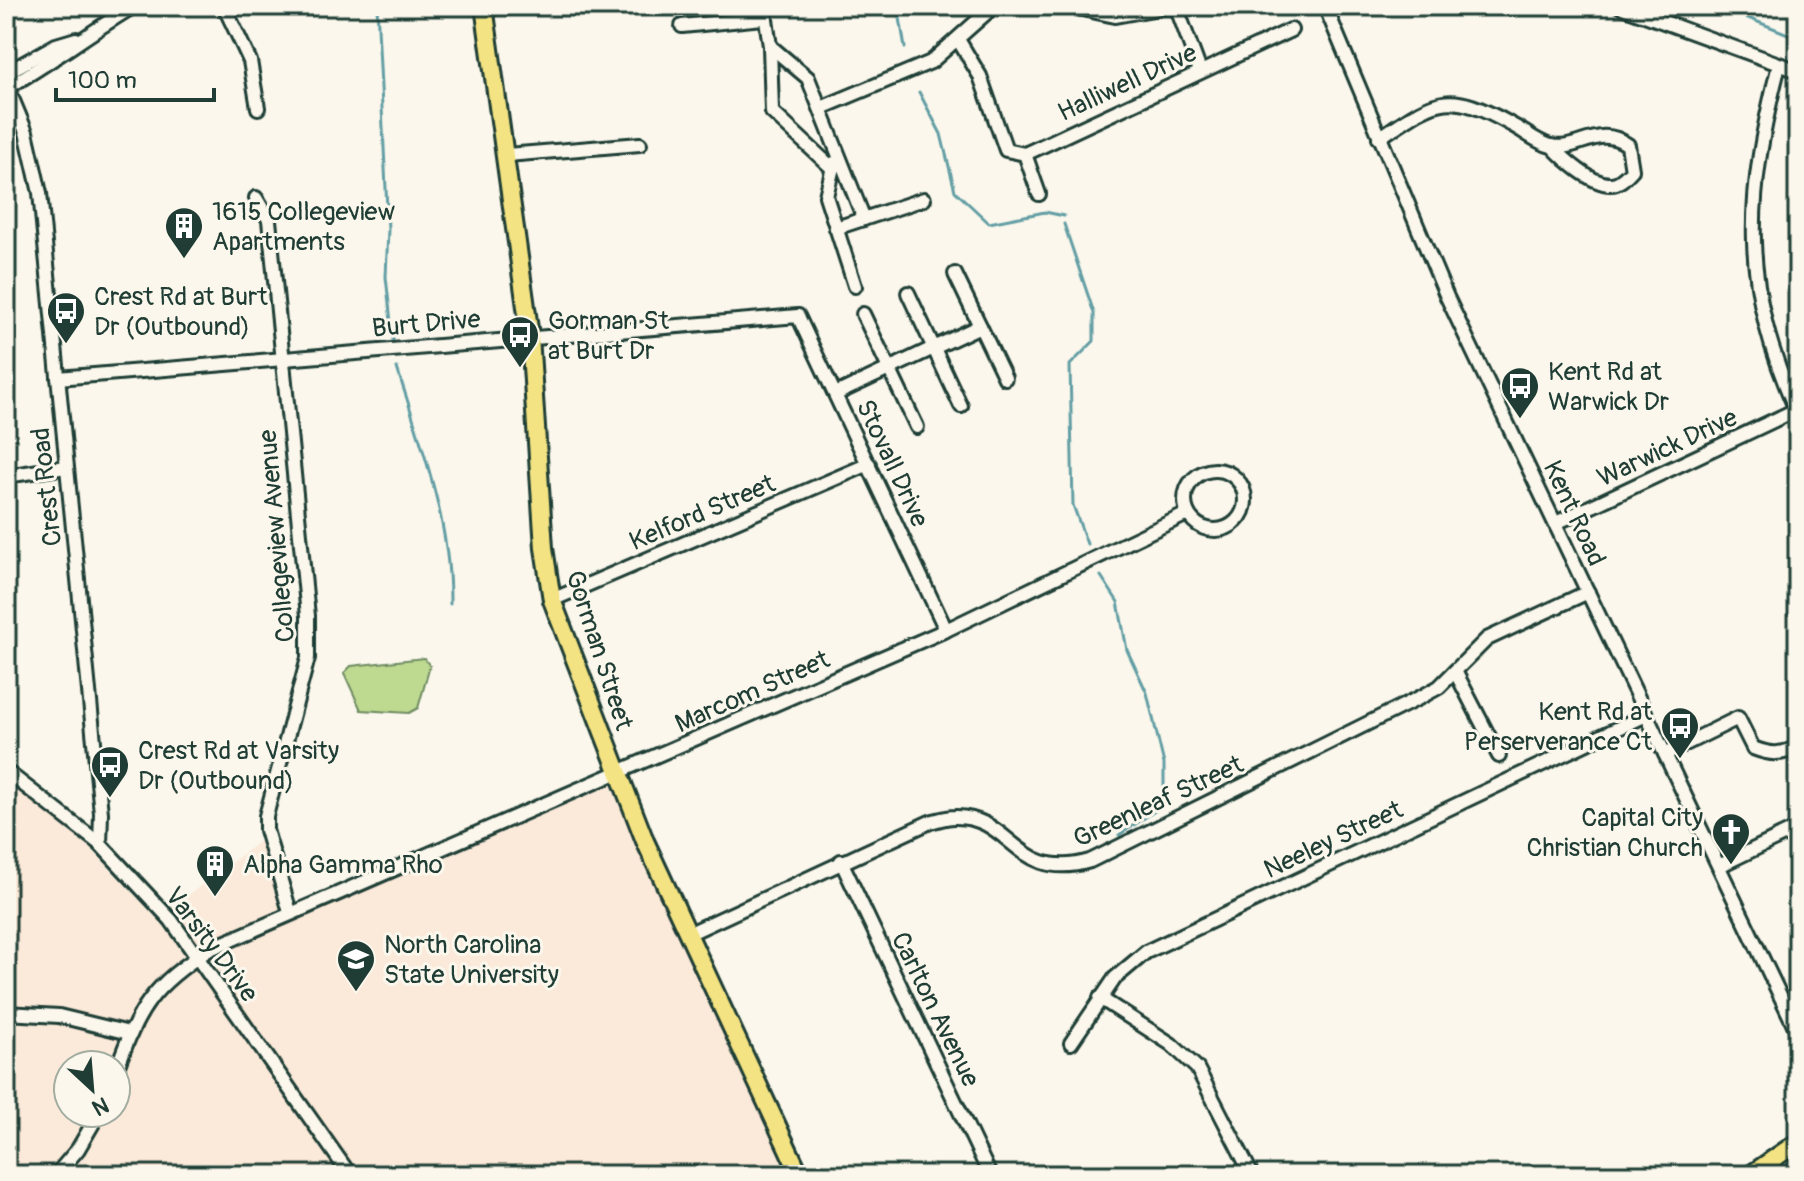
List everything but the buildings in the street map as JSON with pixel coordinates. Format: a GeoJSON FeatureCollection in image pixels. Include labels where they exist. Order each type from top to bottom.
{"type":"FeatureCollection","features":[{"type":"Feature","properties":{"kind":"main road","name":"Gorman Street"},"geometry":{"type":"LineString","coordinates":[[484,6],[530,336],[544,548],[552,600],[616,773],[800,1175]]}},
{"type":"Feature","properties":{"kind":"main road"},"geometry":{"type":"LineString","coordinates":[[1750,1175],[1798,1142]]}},
{"type":"Feature","properties":{"kind":"street"},"geometry":{"type":"LineString","coordinates":[[7,86],[62,56],[79,39],[134,6]]}},
{"type":"Feature","properties":{"kind":"street"},"geometry":{"type":"LineString","coordinates":[[224,6],[250,61],[258,108]]}},
{"type":"Feature","properties":{"kind":"street"},"geometry":{"type":"LineString","coordinates":[[821,108],[931,62],[959,41],[994,6]]}},
{"type":"Feature","properties":{"kind":"street"},"geometry":{"type":"LineString","coordinates":[[1068,6],[1115,16],[1143,14],[1173,6],[1200,71]]}},
{"type":"Feature","properties":{"kind":"street","name":"Kent Road"},"geometry":{"type":"LineString","coordinates":[[1325,6],[1447,297],[1798,1033]]}},
{"type":"Feature","properties":{"kind":"street"},"geometry":{"type":"LineString","coordinates":[[1620,6],[1798,71]]}},
{"type":"Feature","properties":{"kind":"street"},"geometry":{"type":"LineString","coordinates":[[682,26],[763,12],[770,46],[772,112],[831,167]]}},
{"type":"Feature","properties":{"kind":"street","name":"Halliwell Drive"},"geometry":{"type":"LineString","coordinates":[[1025,154],[1291,30]]}},
{"type":"Feature","properties":{"kind":"street"},"geometry":{"type":"LineString","coordinates":[[6,73],[56,45],[79,39]]}},
{"type":"Feature","properties":{"kind":"street"},"geometry":{"type":"LineString","coordinates":[[959,41],[980,76],[1006,150],[1025,154],[1039,194]]}},
{"type":"Feature","properties":{"kind":"street"},"geometry":{"type":"LineString","coordinates":[[770,46],[808,78],[864,219]]}},
{"type":"Feature","properties":{"kind":"street"},"geometry":{"type":"LineString","coordinates":[[1779,65],[1756,174],[1753,259],[1770,349],[1797,412]]}},
{"type":"Feature","properties":{"kind":"street","name":"Crest Road"},"geometry":{"type":"LineString","coordinates":[[7,86],[26,132],[36,170],[101,813],[100,844]]}},
{"type":"Feature","properties":{"kind":"street"},"geometry":{"type":"LineString","coordinates":[[1379,138],[1415,112],[1440,102],[1465,102],[1552,146],[1572,164],[1609,185],[1616,184],[1632,170],[1628,145],[1618,137],[1603,136],[1552,146]]}},
{"type":"Feature","properties":{"kind":"street"},"geometry":{"type":"LineString","coordinates":[[507,155],[640,144]]}},
{"type":"Feature","properties":{"kind":"street"},"geometry":{"type":"LineString","coordinates":[[841,156],[831,167],[826,196],[855,286]]}},
{"type":"Feature","properties":{"kind":"street","name":"Collegeview Avenue"},"geometry":{"type":"LineString","coordinates":[[256,198],[269,220],[308,616],[308,658],[266,816],[266,830],[290,912]]}},
{"type":"Feature","properties":{"kind":"street"},"geometry":{"type":"LineString","coordinates":[[836,228],[924,199]]}},
{"type":"Feature","properties":{"kind":"street"},"geometry":{"type":"LineString","coordinates":[[955,274],[1005,378]]}},
{"type":"Feature","properties":{"kind":"street"},"geometry":{"type":"LineString","coordinates":[[908,293],[961,406]]}},
{"type":"Feature","properties":{"kind":"street"},"geometry":{"type":"LineString","coordinates":[[863,314],[917,427]]}},
{"type":"Feature","properties":{"kind":"street","name":"Burt Drive"},"geometry":{"type":"LineString","coordinates":[[58,378],[530,336],[798,316]]}},
{"type":"Feature","properties":{"kind":"street","name":"Stovall Drive"},"geometry":{"type":"LineString","coordinates":[[798,316],[946,630]]}},
{"type":"Feature","properties":{"kind":"street"},"geometry":{"type":"LineString","coordinates":[[836,394],[980,326]]}},
{"type":"Feature","properties":{"kind":"street","name":"Warwick Drive"},"geometry":{"type":"LineString","coordinates":[[1556,523],[1797,412]]}},
{"type":"Feature","properties":{"kind":"street","name":"Kelford Street"},"geometry":{"type":"LineString","coordinates":[[552,600],[869,464]]}},
{"type":"Feature","properties":{"kind":"street"},"geometry":{"type":"LineString","coordinates":[[6,476],[66,467]]}},
{"type":"Feature","properties":{"kind":"street"},"geometry":{"type":"LineString","coordinates":[[1209,470],[1230,474],[1244,491],[1243,512],[1227,528],[1202,529],[1187,514],[1185,493],[1199,474],[1209,470]]}},
{"type":"Feature","properties":{"kind":"street","name":"Marcom Street"},"geometry":{"type":"LineString","coordinates":[[124,1049],[129,1033],[155,992],[199,956],[290,912],[946,630],[1187,514]]}},
{"type":"Feature","properties":{"kind":"street","name":"Greenleaf Street"},"geometry":{"type":"LineString","coordinates":[[688,934],[841,861],[930,822],[955,816],[981,822],[1047,866],[1068,867],[1090,861],[1421,697],[1455,671],[1487,639],[1588,592]]}},
{"type":"Feature","properties":{"kind":"street"},"geometry":{"type":"LineString","coordinates":[[1455,671],[1499,756]]}},
{"type":"Feature","properties":{"kind":"street","name":"Neeley Street"},"geometry":{"type":"LineString","coordinates":[[1071,1043],[1121,971],[1154,948],[1646,715]]}},
{"type":"Feature","properties":{"kind":"street"},"geometry":{"type":"LineString","coordinates":[[1665,754],[1738,718],[1753,748],[1783,754],[1798,747]]}},
{"type":"Feature","properties":{"kind":"street","name":"Varsity Drive"},"geometry":{"type":"LineString","coordinates":[[6,771],[100,844],[171,920],[350,1175]]}},
{"type":"Feature","properties":{"kind":"street"},"geometry":{"type":"LineString","coordinates":[[1719,866],[1798,828]]}},
{"type":"Feature","properties":{"kind":"street","name":"Carlton Avenue"},"geometry":{"type":"LineString","coordinates":[[841,861],[990,1175]]}},
{"type":"Feature","properties":{"kind":"street"},"geometry":{"type":"LineString","coordinates":[[1100,998],[1171,1044],[1197,1068],[1252,1175]]}},
{"type":"Feature","properties":{"kind":"street"},"geometry":{"type":"LineString","coordinates":[[6,1013],[59,1016],[129,1033]]}},
{"type":"Feature","properties":{"kind":"street"},"geometry":{"type":"LineString","coordinates":[[56,1175],[90,1129]]}},
{"type":"Feature","properties":{"kind":"shaded area","name":"North Carolina State University"},"geometry":{"type":"Polygon","coordinates":[[[6,778],[85,842],[157,919],[261,840],[287,919],[609,781],[789,1175],[6,1175],[6,778]]]}},
{"type":"Feature","properties":{"kind":"green space"},"geometry":{"type":"Polygon","coordinates":[[[424,658],[430,666],[418,708],[409,713],[361,710],[344,673],[351,666],[424,658]]]}},
{"type":"Feature","properties":{"kind":"waterway"},"geometry":{"type":"LineString","coordinates":[[377,6],[388,229],[386,277],[393,340]]}},
{"type":"Feature","properties":{"kind":"waterway"},"geometry":{"type":"LineString","coordinates":[[898,6],[905,48]]}},
{"type":"Feature","properties":{"kind":"waterway"},"geometry":{"type":"LineString","coordinates":[[1700,6],[1733,12],[1798,38]]}},
{"type":"Feature","properties":{"kind":"waterway"},"geometry":{"type":"LineString","coordinates":[[919,92],[941,134],[955,191],[989,223],[1045,212],[1064,216]]}},
{"type":"Feature","properties":{"kind":"waterway"},"geometry":{"type":"LineString","coordinates":[[1064,224],[1094,313],[1094,341],[1070,365],[1073,505],[1087,544]]}},
{"type":"Feature","properties":{"kind":"waterway"},"geometry":{"type":"LineString","coordinates":[[397,368],[440,514],[446,544],[450,604]]}},
{"type":"Feature","properties":{"kind":"waterway"},"geometry":{"type":"LineString","coordinates":[[1101,576],[1118,602],[1127,650],[1147,693],[1164,764],[1164,796],[1159,808],[1119,835]]}},
{"type":"Feature","properties":{"kind":"place","name":"1615 Collegeview Apartments"},"geometry":{"type":"Point","coordinates":[184,260]}},
{"type":"Feature","properties":{"kind":"place","name":"Crest Rd at Burt Dr (Outbound)"},"geometry":{"type":"Point","coordinates":[66,345]}},
{"type":"Feature","properties":{"kind":"place","name":"Gorman St at Burt Dr"},"geometry":{"type":"Point","coordinates":[520,369]}},
{"type":"Feature","properties":{"kind":"place","name":"Kent Rd at Warwick Dr"},"geometry":{"type":"Point","coordinates":[1520,420]}},
{"type":"Feature","properties":{"kind":"place","name":"Kent Rd at Perserverance Ct"},"geometry":{"type":"Point","coordinates":[1680,760]}},
{"type":"Feature","properties":{"kind":"place","name":"Crest Rd at Varsity Dr (Outbound)"},"geometry":{"type":"Point","coordinates":[110,799]}},
{"type":"Feature","properties":{"kind":"place","name":"Capital City Christian Church"},"geometry":{"type":"Point","coordinates":[1731,866]}},
{"type":"Feature","properties":{"kind":"place","name":"Alpha Gamma Rho"},"geometry":{"type":"Point","coordinates":[215,898]}},
{"type":"Feature","properties":{"kind":"place","name":"North Carolina State University"},"geometry":{"type":"Point","coordinates":[356,993]}}]}
